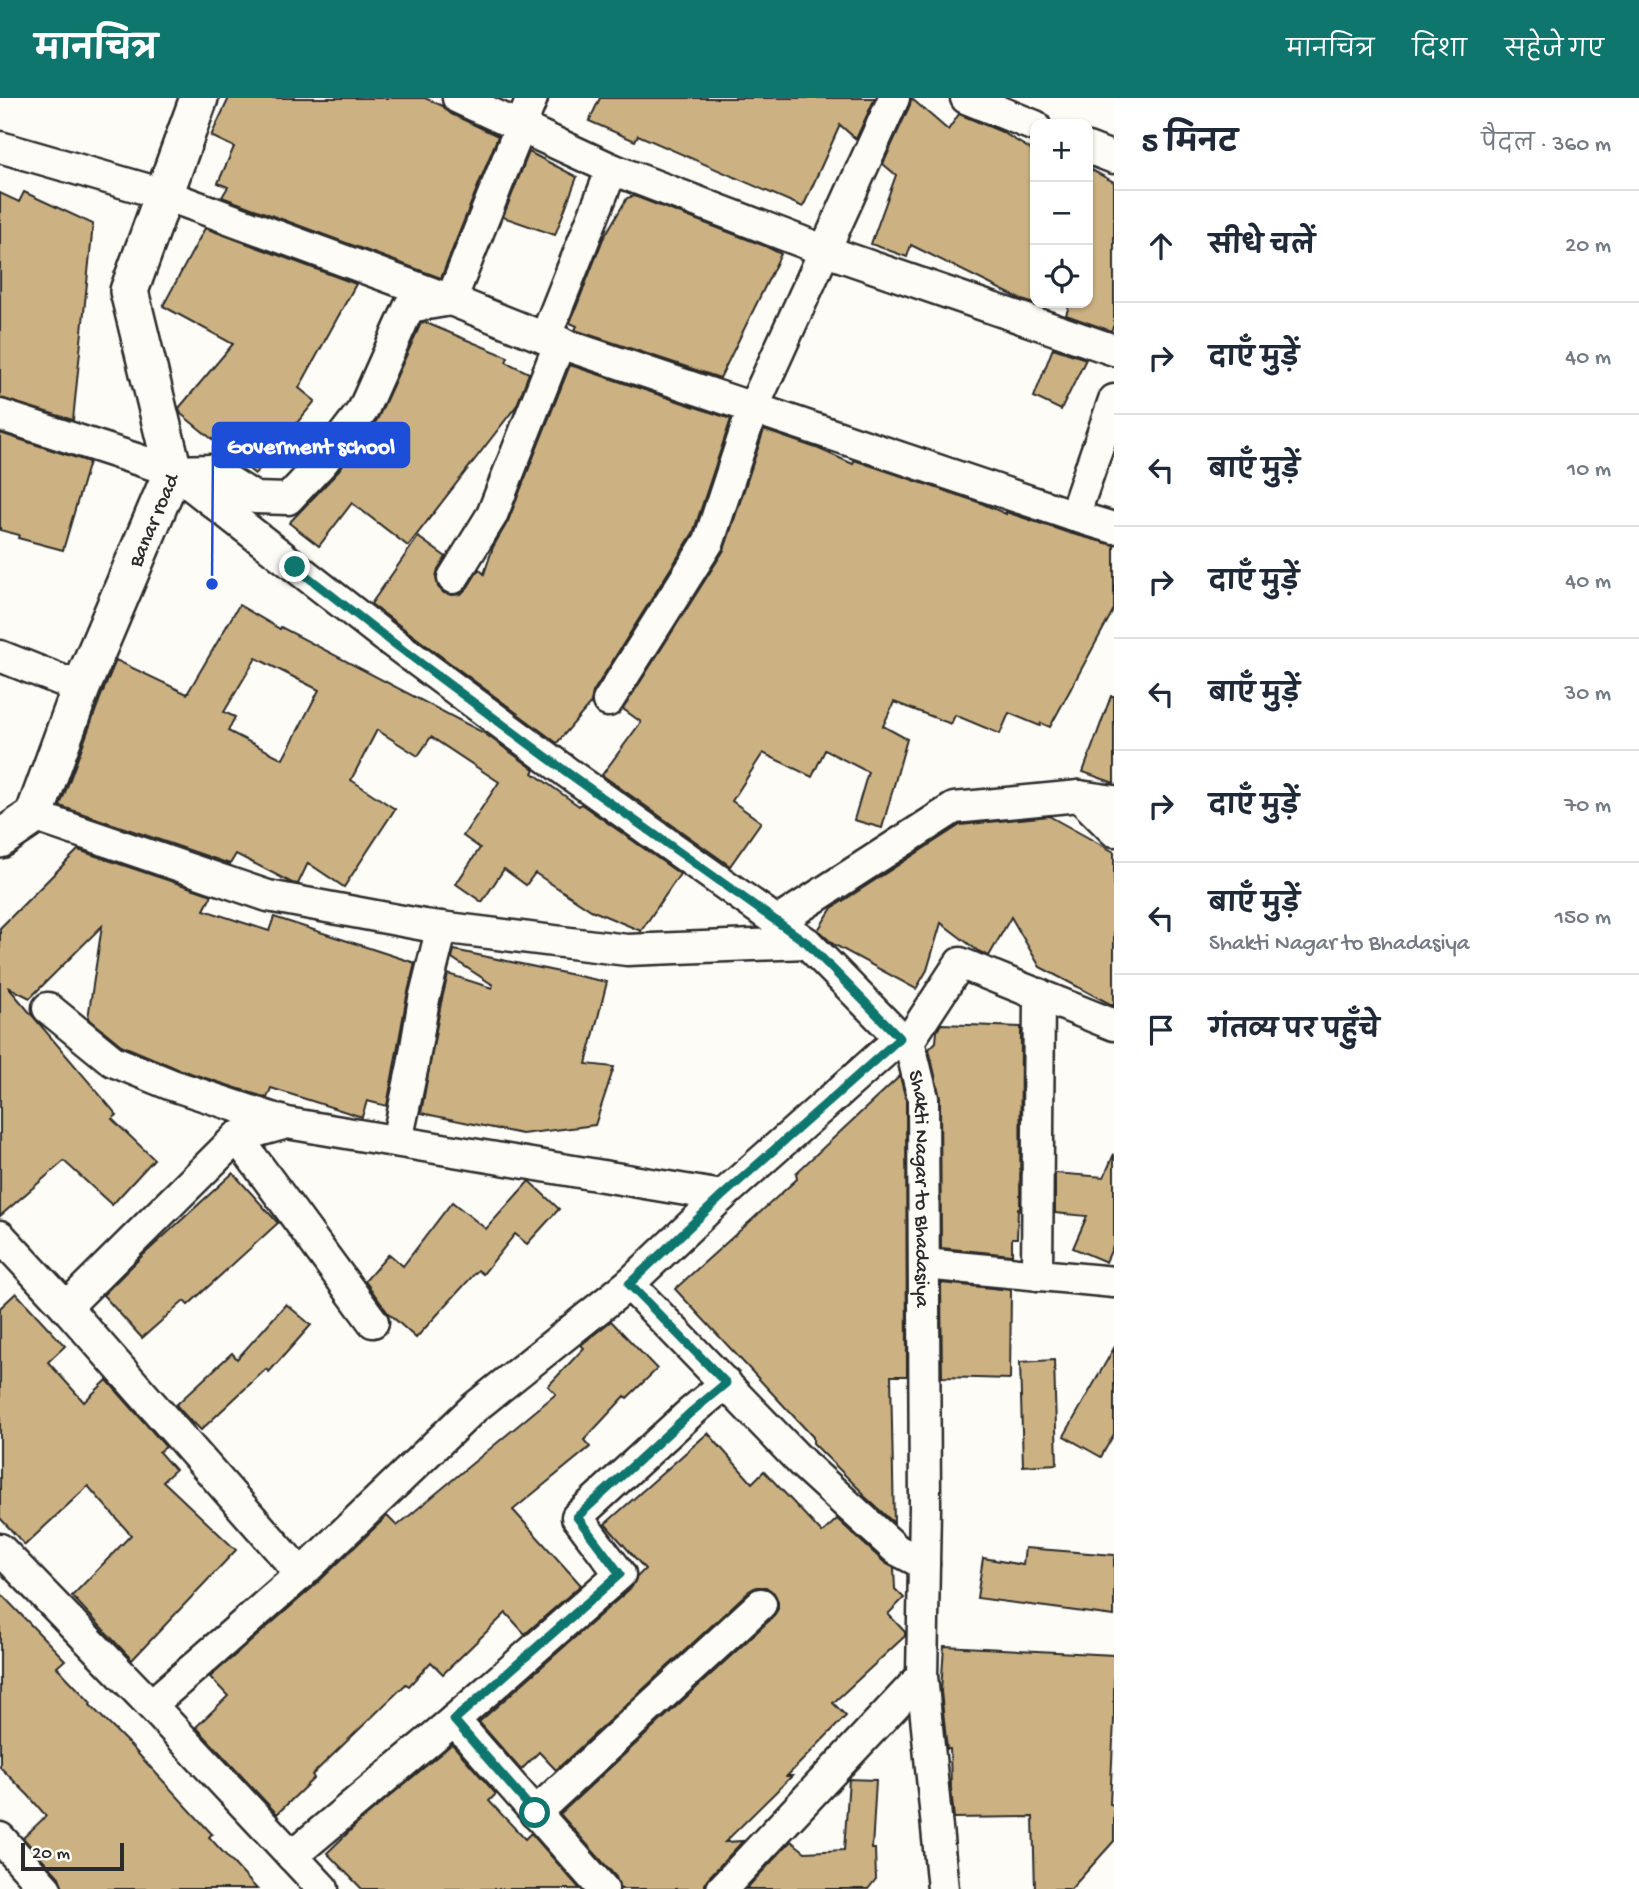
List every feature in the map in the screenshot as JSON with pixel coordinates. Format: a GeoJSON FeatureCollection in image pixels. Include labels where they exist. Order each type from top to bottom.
{"type":"FeatureCollection","features":[{"type":"Feature","properties":{"kind":"street","name":"Banar road"},"geometry":{"type":"LineString","coordinates":[[34,816],[81,688],[173,471],[129,291],[199,98]]}},
{"type":"Feature","properties":{"kind":"street"},"geometry":{"type":"LineString","coordinates":[[458,98],[612,169],[825,251],[1114,350]]}},
{"type":"Feature","properties":{"kind":"street"},"geometry":{"type":"LineString","coordinates":[[451,300],[532,98]]}},
{"type":"Feature","properties":{"kind":"street"},"geometry":{"type":"LineString","coordinates":[[608,701],[709,541],[753,408],[894,98]]}},
{"type":"Feature","properties":{"kind":"street"},"geometry":{"type":"LineString","coordinates":[[966,98],[1030,124]]}},
{"type":"Feature","properties":{"kind":"street"},"geometry":{"type":"LineString","coordinates":[[0,147],[163,194],[552,340],[1114,528]]}},
{"type":"Feature","properties":{"kind":"street"},"geometry":{"type":"LineString","coordinates":[[1093,150],[1114,158]]}},
{"type":"Feature","properties":{"kind":"street"},"geometry":{"type":"LineString","coordinates":[[453,578],[492,515],[612,169]]}},
{"type":"Feature","properties":{"kind":"street"},"geometry":{"type":"LineString","coordinates":[[0,415],[173,471],[211,470],[255,498],[288,499],[363,410],[409,307],[451,300]]}},
{"type":"Feature","properties":{"kind":"street"},"geometry":{"type":"LineString","coordinates":[[1074,516],[1114,400]]}},
{"type":"Feature","properties":{"kind":"street"},"geometry":{"type":"LineString","coordinates":[[173,471],[384,636],[568,773],[807,943],[904,1040]]}},
{"type":"Feature","properties":{"kind":"street"},"geometry":{"type":"LineString","coordinates":[[0,656],[81,688]]}},
{"type":"Feature","properties":{"kind":"street"},"geometry":{"type":"LineString","coordinates":[[777,922],[954,808],[1079,796],[1114,801]]}},
{"type":"Feature","properties":{"kind":"street"},"geometry":{"type":"LineString","coordinates":[[1079,796],[1114,831]]}},
{"type":"Feature","properties":{"kind":"street"},"geometry":{"type":"LineString","coordinates":[[0,839],[34,816],[268,896],[442,927],[627,950],[807,943]]}},
{"type":"Feature","properties":{"kind":"street"},"geometry":{"type":"LineString","coordinates":[[397,1141],[424,999],[442,927]]}},
{"type":"Feature","properties":{"kind":"street"},"geometry":{"type":"LineString","coordinates":[[151,1705],[301,1574],[474,1408],[629,1284],[722,1196],[904,1040],[960,962],[1114,1025]]}},
{"type":"Feature","properties":{"kind":"street"},"geometry":{"type":"LineString","coordinates":[[1037,1275],[1039,994]]}},
{"type":"Feature","properties":{"kind":"street"},"geometry":{"type":"LineString","coordinates":[[48,1007],[113,1061],[172,1084],[287,1122],[722,1196]]}},
{"type":"Feature","properties":{"kind":"street","name":"Shakti Nagar to Bhadasiya"},"geometry":{"type":"LineString","coordinates":[[904,1040],[923,1098],[922,1676],[943,1889]]}},
{"type":"Feature","properties":{"kind":"street"},"geometry":{"type":"LineString","coordinates":[[66,1307],[237,1137],[287,1122]]}},
{"type":"Feature","properties":{"kind":"street"},"geometry":{"type":"LineString","coordinates":[[237,1137],[373,1322]]}},
{"type":"Feature","properties":{"kind":"street"},"geometry":{"type":"LineString","coordinates":[[0,1236],[301,1574]]}},
{"type":"Feature","properties":{"kind":"street"},"geometry":{"type":"LineString","coordinates":[[924,1264],[1114,1282]]}},
{"type":"Feature","properties":{"kind":"street"},"geometry":{"type":"LineString","coordinates":[[629,1284],[803,1464],[897,1550],[924,1564]]}},
{"type":"Feature","properties":{"kind":"street"},"geometry":{"type":"LineString","coordinates":[[292,1856],[454,1720],[620,1574],[577,1517],[726,1383]]}},
{"type":"Feature","properties":{"kind":"street"},"geometry":{"type":"LineString","coordinates":[[0,1549],[323,1889]]}},
{"type":"Feature","properties":{"kind":"street"},"geometry":{"type":"LineString","coordinates":[[535,1813],[761,1604]]}},
{"type":"Feature","properties":{"kind":"street"},"geometry":{"type":"LineString","coordinates":[[722,1889],[922,1676]]}},
{"type":"Feature","properties":{"kind":"street"},"geometry":{"type":"LineString","coordinates":[[454,1720],[603,1889]]}},
{"type":"Feature","properties":{"kind":"street"},"geometry":{"type":"LineString","coordinates":[[0,1838],[46,1889]]}},
{"type":"Feature","properties":{"kind":"building"},"geometry":{"type":"Polygon","coordinates":[[[229,98],[425,98],[443,106],[451,114],[498,136],[441,278],[222,197],[228,187],[218,183],[234,147],[211,136],[229,98]]]}},
{"type":"Feature","properties":{"kind":"building"},"geometry":{"type":"Polygon","coordinates":[[[600,98],[875,98],[856,139],[840,125],[803,207],[638,135],[635,141],[589,121],[600,98]]]}},
{"type":"Feature","properties":{"kind":"building"},"geometry":{"type":"Polygon","coordinates":[[[911,98],[948,130],[959,114],[1002,132],[1030,149],[1030,302],[911,245],[907,257],[871,244],[896,175],[883,164],[911,98]]]}},
{"type":"Feature","properties":{"kind":"building"},"geometry":{"type":"Polygon","coordinates":[[[529,152],[577,177],[555,235],[503,217],[529,152]]]}},
{"type":"Feature","properties":{"kind":"building"},"geometry":{"type":"Polygon","coordinates":[[[1093,171],[1114,182],[1114,325],[1111,331],[1066,315],[1068,308],[1093,308],[1093,171]]]}},
{"type":"Feature","properties":{"kind":"building"},"geometry":{"type":"Polygon","coordinates":[[[24,192],[93,224],[73,420],[0,398],[0,193],[19,202],[24,192]]]}},
{"type":"Feature","properties":{"kind":"building"},"geometry":{"type":"Polygon","coordinates":[[[634,196],[781,254],[720,378],[575,330],[577,326],[570,323],[603,239],[627,198],[634,196]]]}},
{"type":"Feature","properties":{"kind":"building"},"geometry":{"type":"Polygon","coordinates":[[[205,228],[356,284],[299,388],[315,401],[255,474],[181,414],[179,408],[233,344],[163,306],[205,228]]]}},
{"type":"Feature","properties":{"kind":"building"},"geometry":{"type":"Polygon","coordinates":[[[421,323],[508,357],[506,362],[529,373],[517,405],[408,546],[352,503],[319,546],[289,523],[335,475],[377,420],[421,323]]]}},
{"type":"Feature","properties":{"kind":"building"},"geometry":{"type":"Polygon","coordinates":[[[1053,348],[1086,359],[1061,410],[1034,397],[1053,348]]]}},
{"type":"Feature","properties":{"kind":"building"},"geometry":{"type":"Polygon","coordinates":[[[570,365],[731,419],[693,533],[593,692],[591,703],[557,743],[371,604],[418,537],[446,557],[436,577],[438,587],[444,593],[461,594],[479,569],[484,574],[570,365]]]}},
{"type":"Feature","properties":{"kind":"building"},"geometry":{"type":"Polygon","coordinates":[[[764,430],[853,464],[854,460],[1006,514],[1114,545],[1114,609],[1050,727],[1041,723],[1040,726],[1009,713],[1000,734],[955,715],[951,724],[894,702],[883,726],[907,739],[882,828],[854,820],[868,772],[825,750],[812,777],[763,753],[732,801],[761,822],[730,866],[602,775],[641,722],[623,709],[724,550],[764,430]]]}},
{"type":"Feature","properties":{"kind":"building"},"geometry":{"type":"Polygon","coordinates":[[[0,433],[89,462],[63,550],[18,538],[19,535],[0,530],[0,433]]]}},
{"type":"Feature","properties":{"kind":"building"},"geometry":{"type":"Polygon","coordinates":[[[239,605],[280,629],[281,627],[484,733],[535,770],[533,773],[680,874],[641,931],[591,910],[535,873],[526,885],[504,869],[482,902],[456,884],[480,848],[463,836],[499,782],[431,737],[418,756],[377,730],[351,780],[395,809],[344,887],[308,863],[298,884],[292,883],[236,854],[230,864],[60,806],[116,660],[187,694],[239,605]],[[256,658],[224,712],[235,717],[228,731],[283,759],[319,690],[256,658]]]}},
{"type":"Feature","properties":{"kind":"building"},"geometry":{"type":"Polygon","coordinates":[[[1111,696],[1114,696],[1114,783],[1083,772],[1111,696]]]}},
{"type":"Feature","properties":{"kind":"building"},"geometry":{"type":"Polygon","coordinates":[[[1049,816],[1114,852],[1114,1006],[1040,967],[1011,917],[989,956],[978,951],[941,923],[927,970],[916,989],[833,944],[818,930],[832,908],[960,825],[1049,816]]]}},
{"type":"Feature","properties":{"kind":"building"},"geometry":{"type":"Polygon","coordinates":[[[78,850],[212,895],[204,910],[269,931],[274,917],[415,963],[387,1106],[367,1101],[362,1117],[271,1088],[267,1098],[178,1069],[121,1045],[88,1018],[102,926],[30,998],[8,987],[117,1115],[112,1119],[154,1159],[112,1205],[64,1161],[0,1216],[0,928],[78,850]]]}},
{"type":"Feature","properties":{"kind":"building"},"geometry":{"type":"Polygon","coordinates":[[[454,950],[607,982],[586,1064],[614,1067],[595,1125],[522,1134],[421,1113],[448,974],[492,988],[493,985],[452,958],[454,950]]]}},
{"type":"Feature","properties":{"kind":"building"},"geometry":{"type":"Polygon","coordinates":[[[941,1024],[1021,1027],[1020,1210],[1018,1209],[1017,1238],[1012,1238],[1012,1255],[941,1248],[940,1098],[929,1049],[936,1042],[941,1024]]]}},
{"type":"Feature","properties":{"kind":"building"},"geometry":{"type":"Polygon","coordinates":[[[900,1076],[906,1100],[907,1376],[891,1376],[894,1523],[813,1443],[813,1437],[675,1289],[797,1179],[796,1173],[900,1076]]]}},
{"type":"Feature","properties":{"kind":"building"},"geometry":{"type":"Polygon","coordinates":[[[1114,1154],[1114,1244],[1106,1262],[1073,1248],[1087,1216],[1055,1213],[1055,1173],[1104,1177],[1114,1154]]]}},
{"type":"Feature","properties":{"kind":"building"},"geometry":{"type":"Polygon","coordinates":[[[233,1173],[278,1223],[188,1305],[184,1301],[142,1338],[103,1295],[233,1173]]]}},
{"type":"Feature","properties":{"kind":"building"},"geometry":{"type":"Polygon","coordinates":[[[529,1181],[559,1209],[527,1244],[515,1234],[483,1274],[478,1270],[416,1338],[388,1313],[365,1281],[389,1254],[403,1266],[452,1202],[486,1229],[529,1181]]]}},
{"type":"Feature","properties":{"kind":"building"},"geometry":{"type":"Polygon","coordinates":[[[941,1283],[1011,1290],[1010,1379],[942,1377],[941,1283]]]}},
{"type":"Feature","properties":{"kind":"building"},"geometry":{"type":"Polygon","coordinates":[[[16,1293],[65,1346],[48,1362],[84,1402],[107,1380],[166,1447],[159,1452],[175,1470],[163,1481],[236,1550],[132,1660],[72,1596],[131,1535],[88,1486],[25,1545],[0,1518],[0,1308],[16,1293]]]}},
{"type":"Feature","properties":{"kind":"building"},"geometry":{"type":"Polygon","coordinates":[[[286,1304],[311,1325],[269,1372],[266,1369],[201,1430],[176,1405],[232,1353],[237,1359],[286,1304]]]}},
{"type":"Feature","properties":{"kind":"building"},"geometry":{"type":"Polygon","coordinates":[[[611,1321],[657,1369],[627,1398],[625,1396],[584,1440],[590,1447],[513,1510],[581,1585],[525,1634],[506,1613],[443,1674],[431,1662],[409,1686],[406,1684],[312,1775],[314,1778],[277,1814],[196,1727],[228,1696],[210,1677],[313,1587],[387,1516],[397,1526],[556,1394],[548,1386],[584,1348],[581,1345],[611,1321]]]}},
{"type":"Feature","properties":{"kind":"building"},"geometry":{"type":"Polygon","coordinates":[[[1114,1348],[1114,1434],[1101,1457],[1064,1436],[1114,1348]]]}},
{"type":"Feature","properties":{"kind":"building"},"geometry":{"type":"Polygon","coordinates":[[[1054,1360],[1057,1464],[1023,1466],[1020,1362],[1054,1360]]]}},
{"type":"Feature","properties":{"kind":"building"},"geometry":{"type":"Polygon","coordinates":[[[708,1433],[752,1483],[764,1471],[822,1533],[837,1519],[894,1568],[895,1589],[904,1598],[888,1614],[905,1632],[905,1636],[833,1703],[846,1716],[787,1776],[792,1776],[725,1842],[743,1841],[709,1877],[705,1889],[620,1889],[616,1877],[560,1814],[773,1617],[778,1609],[774,1593],[766,1587],[756,1587],[749,1591],[556,1770],[539,1752],[521,1770],[479,1722],[632,1587],[645,1569],[605,1524],[708,1433]]]}},
{"type":"Feature","properties":{"kind":"building"},"geometry":{"type":"Polygon","coordinates":[[[1025,1548],[1114,1555],[1114,1616],[977,1598],[983,1558],[1023,1565],[1025,1548]]]}},
{"type":"Feature","properties":{"kind":"building"},"geometry":{"type":"Polygon","coordinates":[[[0,1593],[65,1660],[57,1667],[212,1834],[209,1837],[257,1889],[63,1889],[59,1877],[23,1838],[46,1816],[0,1767],[0,1593]]]}},
{"type":"Feature","properties":{"kind":"building"},"geometry":{"type":"Polygon","coordinates":[[[944,1646],[1114,1655],[1110,1804],[1114,1805],[1114,1841],[1071,1889],[1035,1889],[1033,1817],[954,1818],[950,1749],[947,1749],[941,1691],[944,1646]]]}},
{"type":"Feature","properties":{"kind":"building"},"geometry":{"type":"Polygon","coordinates":[[[452,1744],[496,1794],[489,1801],[525,1839],[531,1833],[580,1889],[362,1889],[327,1853],[359,1822],[452,1744]]]}},
{"type":"Feature","properties":{"kind":"building"},"geometry":{"type":"Polygon","coordinates":[[[849,1779],[876,1780],[872,1849],[875,1849],[876,1879],[868,1889],[746,1889],[791,1841],[805,1852],[844,1850],[849,1779]]]}},
{"type":"Feature","properties":{"kind":"place","name":"Goverment school"},"geometry":{"type":"Point","coordinates":[212,584]}},
{"type":"Feature","properties":{"kind":"route"},"geometry":{"type":"LineString","coordinates":[[295,567],[568,773],[807,943],[900,1038],[722,1196],[629,1284],[726,1383],[577,1517],[620,1574],[454,1720],[535,1813]]}}]}
